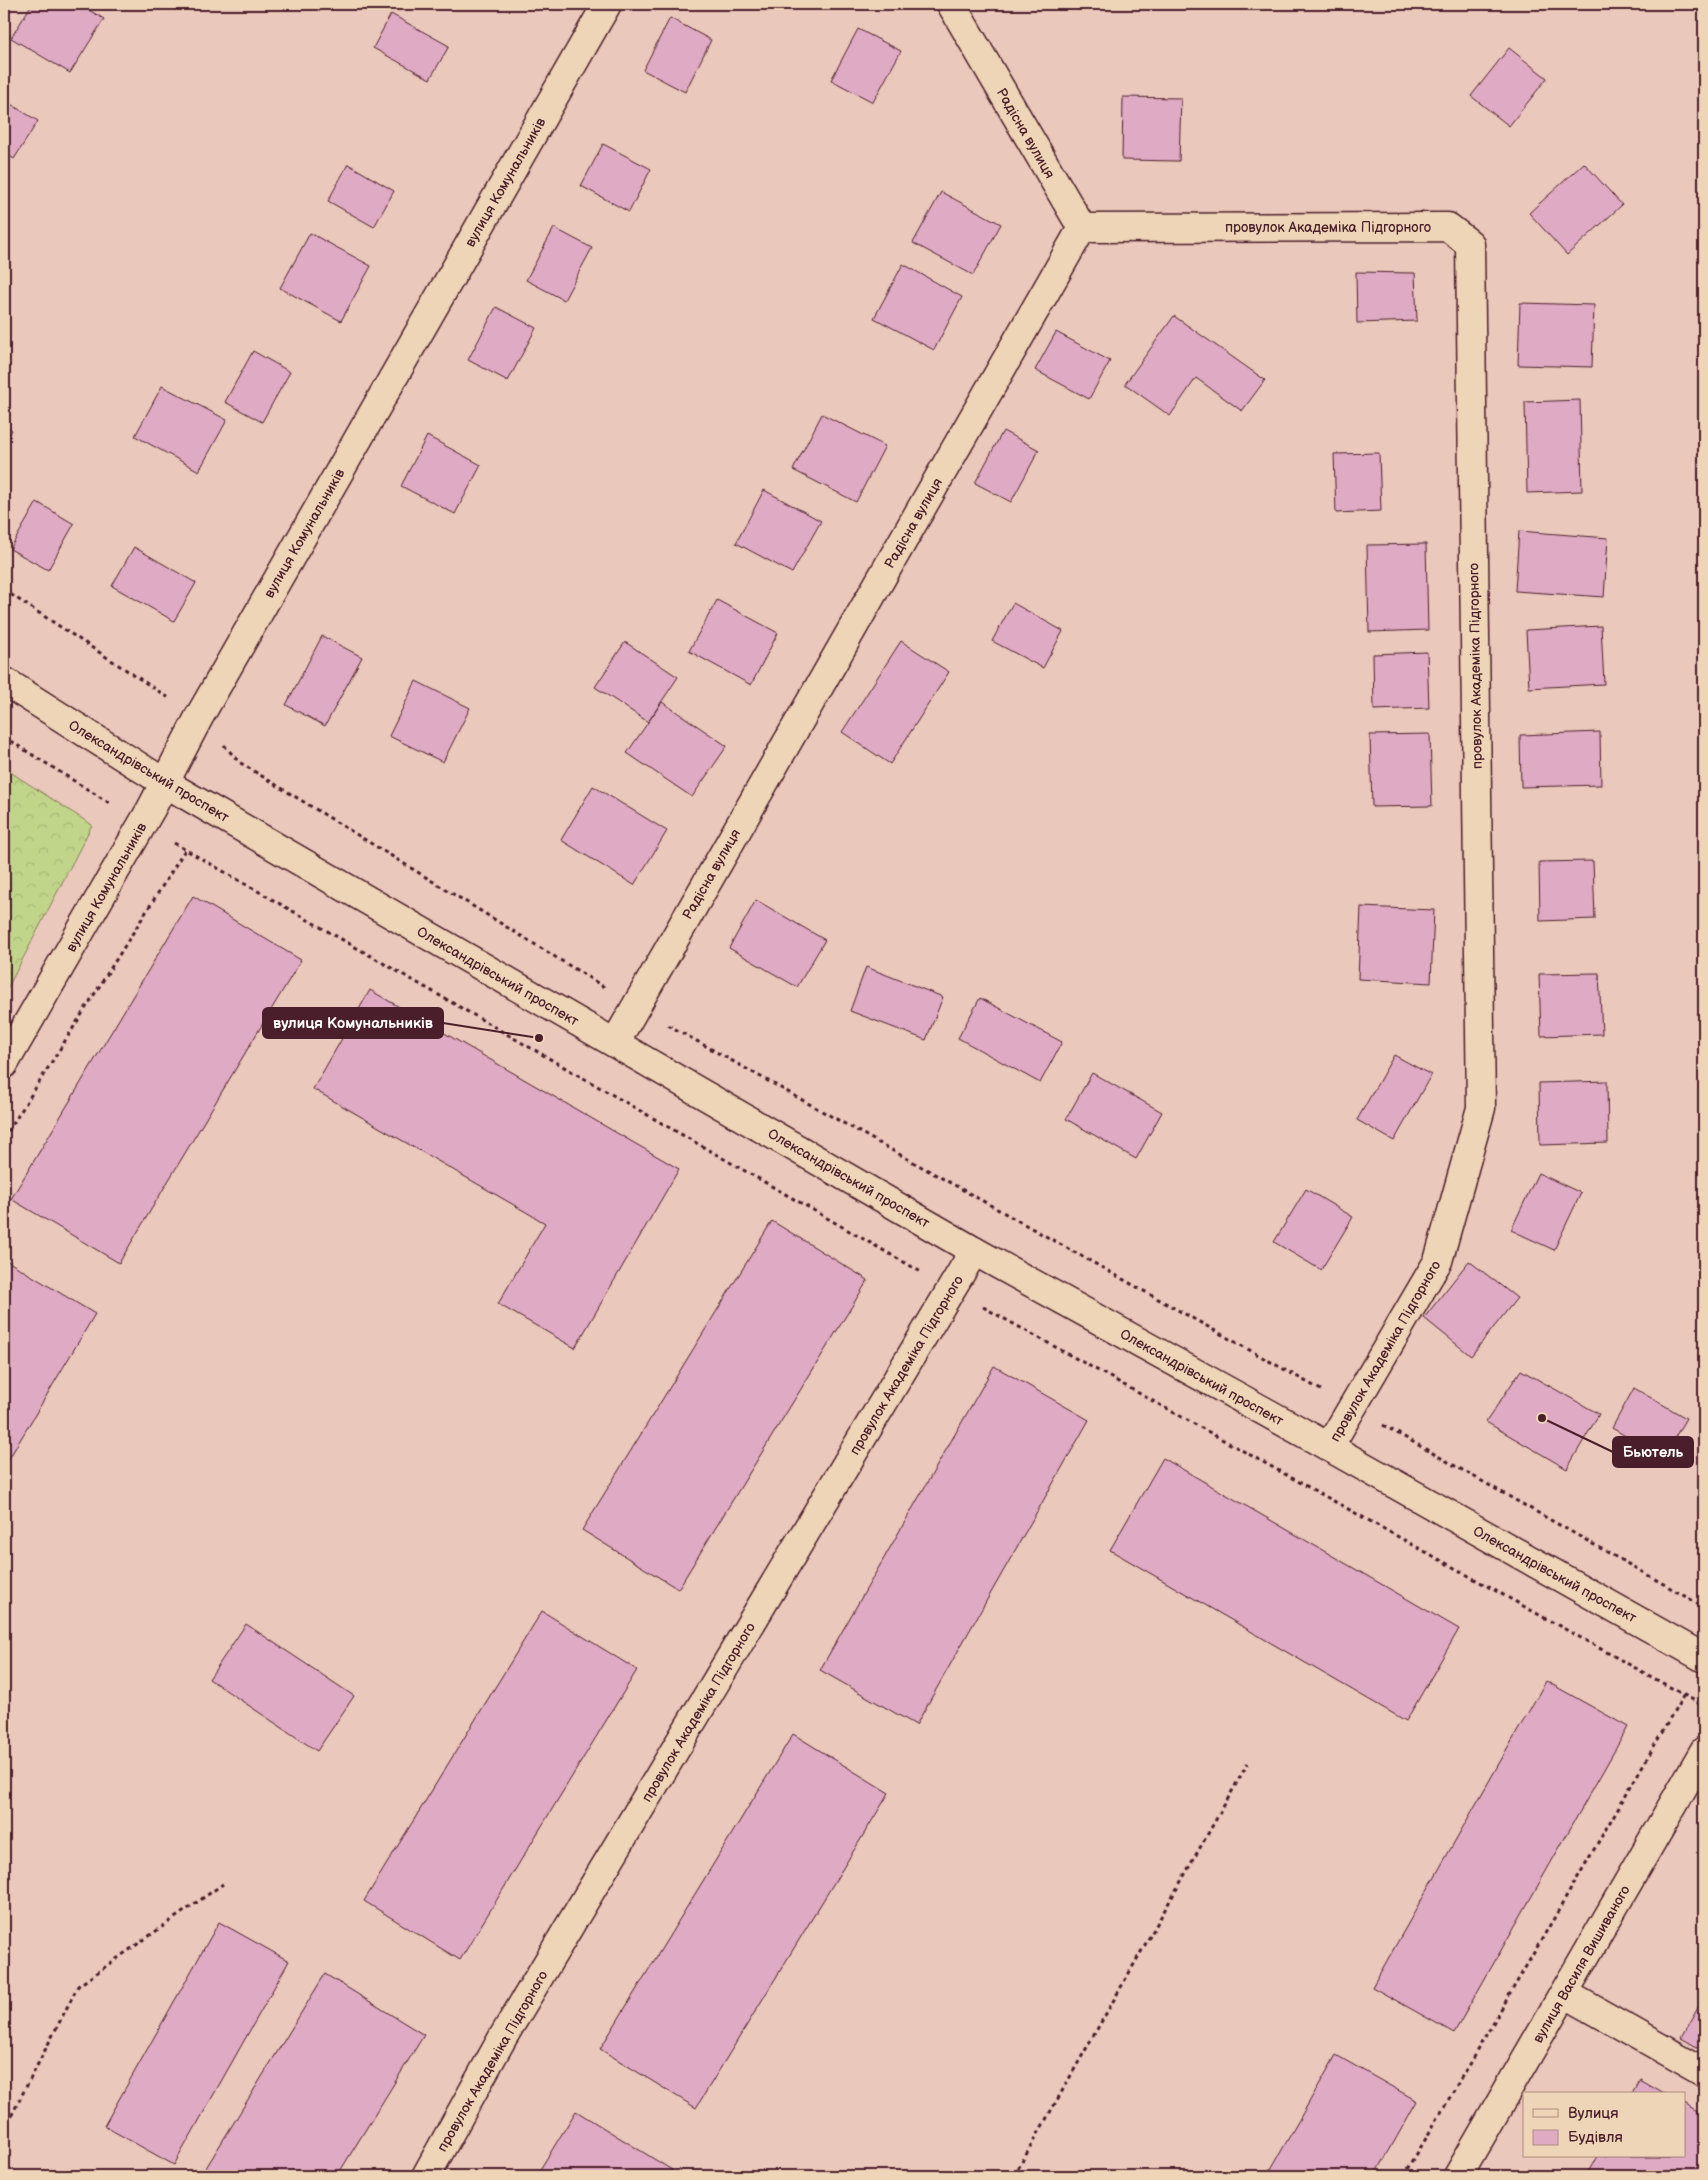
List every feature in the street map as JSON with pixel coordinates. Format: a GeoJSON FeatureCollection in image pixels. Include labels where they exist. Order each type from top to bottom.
{"type":"FeatureCollection","features":[{"type":"Feature","properties":{"kind":"street","name":"вулиця Комунальників"},"geometry":{"type":"LineString","coordinates":[[4,1064],[142,824],[199,717],[607,4]]}},
{"type":"Feature","properties":{"kind":"street","name":"Радісна вулиця"},"geometry":{"type":"LineString","coordinates":[[615,1043],[1082,228],[951,4]]}},
{"type":"Feature","properties":{"kind":"street","name":"провулок Академіка Підгорного"},"geometry":{"type":"LineString","coordinates":[[1082,228],[1448,227],[1470,244],[1481,1108],[1438,1262],[1329,1447]]}},
{"type":"Feature","properties":{"kind":"street","name":"Олександрівський проспект"},"geometry":{"type":"LineString","coordinates":[[4,681],[165,783],[974,1251],[1329,1447],[1704,1658]]}},
{"type":"Feature","properties":{"kind":"street","name":"провулок Академіка Підгорного"},"geometry":{"type":"LineString","coordinates":[[426,2176],[503,2037],[974,1251]]}},
{"type":"Feature","properties":{"kind":"street","name":"вулиця Василя Вишиваного"},"geometry":{"type":"LineString","coordinates":[[1458,2176],[1704,1751]]}},
{"type":"Feature","properties":{"kind":"street"},"geometry":{"type":"LineString","coordinates":[[1564,1993],[1704,2072]]}},
{"type":"Feature","properties":{"kind":"path"},"geometry":{"type":"LineString","coordinates":[[4,590],[199,717]]}},
{"type":"Feature","properties":{"kind":"path"},"geometry":{"type":"LineString","coordinates":[[4,737],[185,850],[951,1289],[1704,1706]]}},
{"type":"Feature","properties":{"kind":"path"},"geometry":{"type":"LineString","coordinates":[[239,762],[636,1007],[1352,1407],[1704,1607]]}},
{"type":"Feature","properties":{"kind":"path"},"geometry":{"type":"LineString","coordinates":[[4,1138],[185,850]]}},
{"type":"Feature","properties":{"kind":"path"},"geometry":{"type":"LineString","coordinates":[[1404,2176],[1685,1694]]}},
{"type":"Feature","properties":{"kind":"path"},"geometry":{"type":"LineString","coordinates":[[1014,2176],[1248,1763]]}},
{"type":"Feature","properties":{"kind":"path"},"geometry":{"type":"LineString","coordinates":[[4,2130],[78,1986],[223,1884]]}},
{"type":"Feature","properties":{"kind":"green space"},"geometry":{"type":"Polygon","coordinates":[[[4,768],[92,825],[4,995],[4,768]]]}},
{"type":"Feature","properties":{"kind":"building"},"geometry":{"type":"Polygon","coordinates":[[[32,4],[79,4],[104,19],[70,73],[11,38],[32,4]]]}},
{"type":"Feature","properties":{"kind":"building"},"geometry":{"type":"Polygon","coordinates":[[[391,14],[449,46],[430,79],[373,48],[391,14]]]}},
{"type":"Feature","properties":{"kind":"building"},"geometry":{"type":"Polygon","coordinates":[[[670,18],[711,40],[685,92],[643,70],[670,18]]]}},
{"type":"Feature","properties":{"kind":"building"},"geometry":{"type":"Polygon","coordinates":[[[858,29],[901,51],[873,102],[831,80],[858,29]]]}},
{"type":"Feature","properties":{"kind":"building"},"geometry":{"type":"Polygon","coordinates":[[[1509,48],[1547,78],[1509,126],[1471,96],[1509,48]]]}},
{"type":"Feature","properties":{"kind":"building"},"geometry":{"type":"Polygon","coordinates":[[[1123,97],[1181,98],[1179,161],[1122,160],[1123,97]]]}},
{"type":"Feature","properties":{"kind":"building"},"geometry":{"type":"Polygon","coordinates":[[[4,100],[38,121],[14,159],[4,152],[4,100]]]}},
{"type":"Feature","properties":{"kind":"building"},"geometry":{"type":"Polygon","coordinates":[[[603,144],[651,169],[629,212],[581,186],[603,144]]]}},
{"type":"Feature","properties":{"kind":"building"},"geometry":{"type":"Polygon","coordinates":[[[1584,163],[1622,205],[1567,255],[1529,213],[1584,163]]]}},
{"type":"Feature","properties":{"kind":"building"},"geometry":{"type":"Polygon","coordinates":[[[348,164],[394,191],[374,227],[328,201],[348,164]]]}},
{"type":"Feature","properties":{"kind":"building"},"geometry":{"type":"Polygon","coordinates":[[[941,192],[1001,224],[973,275],[913,243],[941,192]]]}},
{"type":"Feature","properties":{"kind":"building"},"geometry":{"type":"Polygon","coordinates":[[[554,228],[592,248],[564,300],[526,280],[554,228]]]}},
{"type":"Feature","properties":{"kind":"building"},"geometry":{"type":"Polygon","coordinates":[[[310,233],[371,266],[341,321],[280,288],[310,233]]]}},
{"type":"Feature","properties":{"kind":"building"},"geometry":{"type":"Polygon","coordinates":[[[903,264],[962,297],[934,350],[874,318],[903,264]]]}},
{"type":"Feature","properties":{"kind":"building"},"geometry":{"type":"Polygon","coordinates":[[[1356,272],[1415,273],[1417,321],[1357,323],[1356,272]]]}},
{"type":"Feature","properties":{"kind":"building"},"geometry":{"type":"Polygon","coordinates":[[[1520,303],[1594,305],[1592,367],[1518,365],[1520,303]]]}},
{"type":"Feature","properties":{"kind":"building"},"geometry":{"type":"Polygon","coordinates":[[[496,307],[536,328],[508,381],[468,360],[496,307]]]}},
{"type":"Feature","properties":{"kind":"building"},"geometry":{"type":"Polygon","coordinates":[[[1174,316],[1265,380],[1242,411],[1196,378],[1170,416],[1125,384],[1174,316]]]}},
{"type":"Feature","properties":{"kind":"building"},"geometry":{"type":"Polygon","coordinates":[[[1056,332],[1110,361],[1089,399],[1035,370],[1056,332]]]}},
{"type":"Feature","properties":{"kind":"building"},"geometry":{"type":"Polygon","coordinates":[[[253,351],[290,372],[262,422],[225,402],[253,351]]]}},
{"type":"Feature","properties":{"kind":"building"},"geometry":{"type":"Polygon","coordinates":[[[162,386],[227,420],[199,471],[135,436],[162,386]]]}},
{"type":"Feature","properties":{"kind":"building"},"geometry":{"type":"Polygon","coordinates":[[[1580,400],[1582,491],[1527,493],[1525,402],[1580,400]]]}},
{"type":"Feature","properties":{"kind":"building"},"geometry":{"type":"Polygon","coordinates":[[[822,414],[885,446],[856,502],[793,470],[822,414]]]}},
{"type":"Feature","properties":{"kind":"building"},"geometry":{"type":"Polygon","coordinates":[[[4,425],[12,430],[4,443],[4,425]]]}},
{"type":"Feature","properties":{"kind":"building"},"geometry":{"type":"Polygon","coordinates":[[[1003,431],[1039,450],[1011,502],[975,483],[1003,431]]]}},
{"type":"Feature","properties":{"kind":"building"},"geometry":{"type":"Polygon","coordinates":[[[427,436],[481,465],[455,514],[401,486],[427,436]]]}},
{"type":"Feature","properties":{"kind":"building"},"geometry":{"type":"Polygon","coordinates":[[[1379,453],[1381,511],[1336,513],[1334,454],[1379,453]]]}},
{"type":"Feature","properties":{"kind":"building"},"geometry":{"type":"Polygon","coordinates":[[[764,490],[821,521],[792,573],[736,543],[764,490]]]}},
{"type":"Feature","properties":{"kind":"building"},"geometry":{"type":"Polygon","coordinates":[[[37,502],[74,524],[48,570],[10,549],[37,502]]]}},
{"type":"Feature","properties":{"kind":"building"},"geometry":{"type":"Polygon","coordinates":[[[1519,531],[1608,538],[1604,597],[1515,591],[1519,531]]]}},
{"type":"Feature","properties":{"kind":"building"},"geometry":{"type":"Polygon","coordinates":[[[1426,544],[1428,630],[1369,632],[1367,545],[1426,544]]]}},
{"type":"Feature","properties":{"kind":"building"},"geometry":{"type":"Polygon","coordinates":[[[134,547],[196,583],[174,621],[112,586],[134,547]]]}},
{"type":"Feature","properties":{"kind":"building"},"geometry":{"type":"Polygon","coordinates":[[[717,600],[778,633],[751,685],[689,651],[717,600]]]}},
{"type":"Feature","properties":{"kind":"building"},"geometry":{"type":"Polygon","coordinates":[[[1013,603],[1063,631],[1043,668],[992,641],[1013,603]]]}},
{"type":"Feature","properties":{"kind":"building"},"geometry":{"type":"Polygon","coordinates":[[[1601,626],[1604,684],[1529,688],[1526,630],[1601,626]]]}},
{"type":"Feature","properties":{"kind":"building"},"geometry":{"type":"Polygon","coordinates":[[[322,636],[362,657],[325,726],[286,705],[322,636]]]}},
{"type":"Feature","properties":{"kind":"building"},"geometry":{"type":"Polygon","coordinates":[[[901,641],[949,672],[890,764],[842,732],[901,641]]]}},
{"type":"Feature","properties":{"kind":"building"},"geometry":{"type":"Polygon","coordinates":[[[625,642],[678,677],[648,722],[595,687],[625,642]]]}},
{"type":"Feature","properties":{"kind":"building"},"geometry":{"type":"Polygon","coordinates":[[[1427,652],[1429,708],[1374,710],[1373,654],[1427,652]]]}},
{"type":"Feature","properties":{"kind":"building"},"geometry":{"type":"Polygon","coordinates":[[[416,681],[470,708],[443,762],[389,736],[416,681]]]}},
{"type":"Feature","properties":{"kind":"building"},"geometry":{"type":"Polygon","coordinates":[[[662,702],[727,746],[692,797],[627,753],[662,702]]]}},
{"type":"Feature","properties":{"kind":"building"},"geometry":{"type":"Polygon","coordinates":[[[1600,732],[1601,785],[1521,787],[1520,735],[1600,732]]]}},
{"type":"Feature","properties":{"kind":"building"},"geometry":{"type":"Polygon","coordinates":[[[1430,734],[1432,806],[1372,807],[1370,735],[1430,734]]]}},
{"type":"Feature","properties":{"kind":"building"},"geometry":{"type":"Polygon","coordinates":[[[593,786],[667,831],[634,885],[561,840],[593,786]]]}},
{"type":"Feature","properties":{"kind":"building"},"geometry":{"type":"Polygon","coordinates":[[[1593,861],[1595,919],[1540,921],[1539,862],[1593,861]]]}},
{"type":"Feature","properties":{"kind":"building"},"geometry":{"type":"Polygon","coordinates":[[[193,896],[301,960],[119,1263],[11,1199],[193,896]]]}},
{"type":"Feature","properties":{"kind":"building"},"geometry":{"type":"Polygon","coordinates":[[[756,900],[825,940],[797,987],[729,948],[756,900]]]}},
{"type":"Feature","properties":{"kind":"building"},"geometry":{"type":"Polygon","coordinates":[[[1361,907],[1434,910],[1431,983],[1358,979],[1361,907]]]}},
{"type":"Feature","properties":{"kind":"building"},"geometry":{"type":"Polygon","coordinates":[[[866,967],[943,997],[926,1040],[850,1011],[866,967]]]}},
{"type":"Feature","properties":{"kind":"building"},"geometry":{"type":"Polygon","coordinates":[[[1599,973],[1602,1034],[1541,1036],[1539,974],[1599,973]]]}},
{"type":"Feature","properties":{"kind":"building"},"geometry":{"type":"Polygon","coordinates":[[[370,990],[679,1169],[575,1348],[498,1304],[545,1223],[313,1089],[370,990]]]}},
{"type":"Feature","properties":{"kind":"building"},"geometry":{"type":"Polygon","coordinates":[[[980,998],[1062,1042],[1040,1083],[958,1038],[980,998]]]}},
{"type":"Feature","properties":{"kind":"building"},"geometry":{"type":"Polygon","coordinates":[[[1394,1055],[1431,1075],[1394,1141],[1357,1120],[1394,1055]]]}},
{"type":"Feature","properties":{"kind":"building"},"geometry":{"type":"Polygon","coordinates":[[[1092,1073],[1162,1112],[1136,1159],[1066,1119],[1092,1073]]]}},
{"type":"Feature","properties":{"kind":"building"},"geometry":{"type":"Polygon","coordinates":[[[1607,1081],[1608,1143],[1540,1145],[1539,1083],[1607,1081]]]}},
{"type":"Feature","properties":{"kind":"building"},"geometry":{"type":"Polygon","coordinates":[[[1538,1173],[1581,1193],[1554,1250],[1511,1230],[1538,1173]]]}},
{"type":"Feature","properties":{"kind":"building"},"geometry":{"type":"Polygon","coordinates":[[[1306,1189],[1353,1217],[1321,1270],[1274,1242],[1306,1189]]]}},
{"type":"Feature","properties":{"kind":"building"},"geometry":{"type":"Polygon","coordinates":[[[772,1221],[868,1280],[678,1589],[582,1530],[772,1221]]]}},
{"type":"Feature","properties":{"kind":"building"},"geometry":{"type":"Polygon","coordinates":[[[4,1259],[95,1314],[4,1467],[4,1259]]]}},
{"type":"Feature","properties":{"kind":"building"},"geometry":{"type":"Polygon","coordinates":[[[1469,1261],[1517,1298],[1471,1356],[1424,1318],[1469,1261]]]}},
{"type":"Feature","properties":{"kind":"building"},"geometry":{"type":"Polygon","coordinates":[[[994,1366],[1089,1420],[916,1725],[820,1670],[994,1366]]]}},
{"type":"Feature","properties":{"kind":"building"},"geometry":{"type":"Polygon","coordinates":[[[1521,1370],[1599,1414],[1567,1469],[1486,1422],[1521,1370]]]}},
{"type":"Feature","properties":{"kind":"building"},"geometry":{"type":"Polygon","coordinates":[[[1634,1388],[1686,1418],[1663,1458],[1612,1428],[1634,1388]]]}},
{"type":"Feature","properties":{"kind":"building"},"geometry":{"type":"Polygon","coordinates":[[[1163,1458],[1459,1629],[1406,1721],[1110,1550],[1163,1458]]]}},
{"type":"Feature","properties":{"kind":"building"},"geometry":{"type":"Polygon","coordinates":[[[542,1611],[637,1670],[460,1960],[364,1901],[542,1611]]]}},
{"type":"Feature","properties":{"kind":"building"},"geometry":{"type":"Polygon","coordinates":[[[246,1624],[354,1696],[317,1751],[209,1679],[246,1624]]]}},
{"type":"Feature","properties":{"kind":"building"},"geometry":{"type":"Polygon","coordinates":[[[1546,1681],[1628,1727],[1454,2033],[1372,1987],[1546,1681]]]}},
{"type":"Feature","properties":{"kind":"building"},"geometry":{"type":"Polygon","coordinates":[[[793,1734],[889,1793],[696,2108],[600,2049],[793,1734]]]}},
{"type":"Feature","properties":{"kind":"building"},"geometry":{"type":"Polygon","coordinates":[[[219,1922],[289,1961],[174,2165],[104,2126],[219,1922]]]}},
{"type":"Feature","properties":{"kind":"building"},"geometry":{"type":"Polygon","coordinates":[[[325,1974],[424,2035],[337,2176],[201,2176],[325,1974]]]}},
{"type":"Feature","properties":{"kind":"building"},"geometry":{"type":"Polygon","coordinates":[[[1704,1997],[1704,2051],[1681,2038],[1704,1997]]]}},
{"type":"Feature","properties":{"kind":"building"},"geometry":{"type":"Polygon","coordinates":[[[1336,2055],[1417,2101],[1375,2176],[1267,2176],[1336,2055]]]}},
{"type":"Feature","properties":{"kind":"building"},"geometry":{"type":"Polygon","coordinates":[[[1640,2079],[1663,2092],[1633,2092],[1640,2079]]]}},
{"type":"Feature","properties":{"kind":"building"},"geometry":{"type":"Polygon","coordinates":[[[1686,2105],[1704,2115],[1704,2176],[1586,2176],[1596,2158],[1686,2158],[1686,2105]]]}},
{"type":"Feature","properties":{"kind":"building"},"geometry":{"type":"Polygon","coordinates":[[[576,2111],[672,2170],[668,2176],[536,2176],[576,2111]]]}},
{"type":"Feature","properties":{"kind":"place","name":"вулиця Комунальників"},"geometry":{"type":"Point","coordinates":[539,1038]}},
{"type":"Feature","properties":{"kind":"place","name":"Бьютель"},"geometry":{"type":"Point","coordinates":[1542,1418]}}]}
